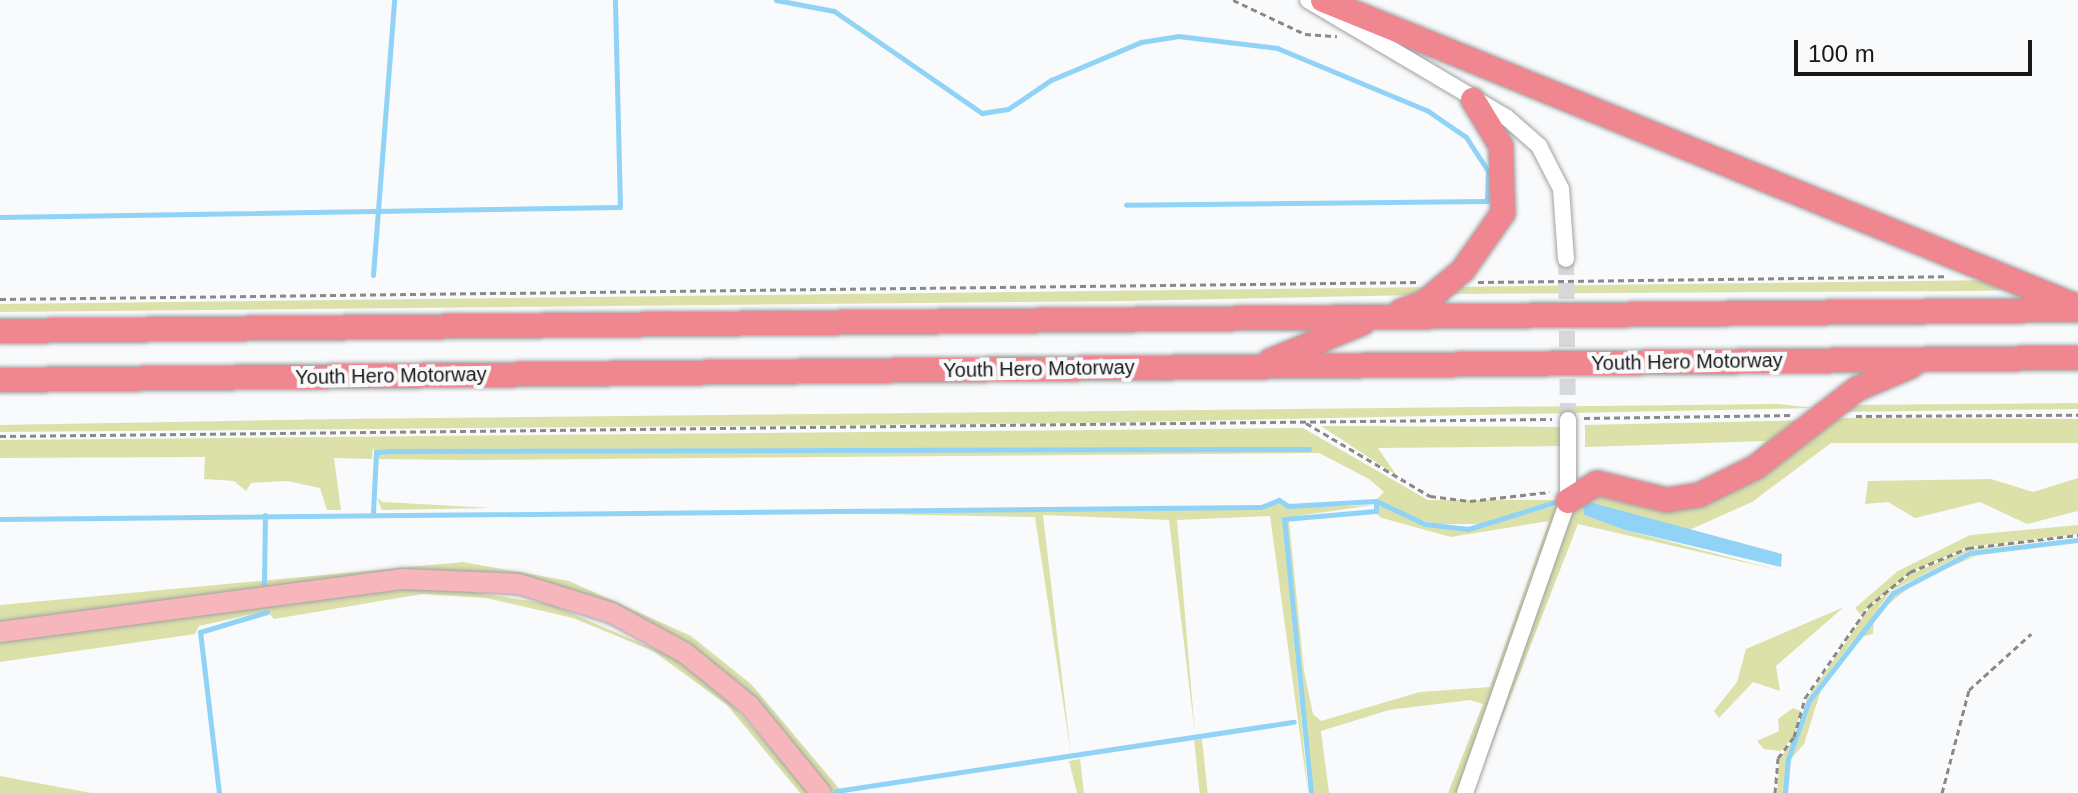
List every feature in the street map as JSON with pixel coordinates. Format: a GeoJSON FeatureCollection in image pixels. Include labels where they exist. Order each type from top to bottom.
{"type":"FeatureCollection","features":[{"type":"Feature","properties":{"kind":"highway"},"geometry":{"type":"LineString","coordinates":[[1323,0],[2078,308]]}},
{"type":"Feature","properties":{"kind":"highway"},"geometry":{"type":"LineString","coordinates":[[1256,367],[1376,317],[1424,303],[1487,245],[1507,198],[1498,137],[1473,100]]}},
{"type":"Feature","properties":{"kind":"highway"},"geometry":{"type":"LineString","coordinates":[[0,331],[2078,308]]}},
{"type":"Feature","properties":{"kind":"highway","name":"Youth Hero Motorway"},"geometry":{"type":"LineString","coordinates":[[0,380],[2078,358]]}},
{"type":"Feature","properties":{"kind":"highway"},"geometry":{"type":"LineString","coordinates":[[1568,501],[1597,483],[1667,500],[1699,495],[1756,467],[1825,414],[1888,372],[1932,360]]}},
{"type":"Feature","properties":{"kind":"main road"},"geometry":{"type":"LineString","coordinates":[[0,632],[402,579],[519,584],[612,613],[685,653],[750,706],[821,793]]}},
{"type":"Feature","properties":{"kind":"street"},"geometry":{"type":"LineString","coordinates":[[1308,0],[1356,32],[1521,129],[1553,167],[1566,259]]}},
{"type":"Feature","properties":{"kind":"street"},"geometry":{"type":"LineString","coordinates":[[1465,793],[1568,501],[1566,419]]}},
{"type":"Feature","properties":{"kind":"path"},"geometry":{"type":"LineString","coordinates":[[1233,0],[1305,34],[1356,32]]}},
{"type":"Feature","properties":{"kind":"path"},"geometry":{"type":"LineString","coordinates":[[0,299],[1952,276]]}},
{"type":"Feature","properties":{"kind":"path"},"geometry":{"type":"LineString","coordinates":[[0,436],[1825,414],[2078,415]]}},
{"type":"Feature","properties":{"kind":"path"},"geometry":{"type":"LineString","coordinates":[[1302,421],[1430,496],[1470,501],[1544,491],[1568,501]]}},
{"type":"Feature","properties":{"kind":"path"},"geometry":{"type":"LineString","coordinates":[[1775,793],[1778,758],[1794,737],[1805,698],[1868,607],[1910,572],[1968,548],[2078,535]]}},
{"type":"Feature","properties":{"kind":"path"},"geometry":{"type":"LineString","coordinates":[[1942,793],[1969,690],[2031,634]]}},
{"type":"Feature","properties":{"kind":"green space"},"geometry":{"type":"Polygon","coordinates":[[[2002,280],[2004,290],[1976,291],[1442,294],[1453,287],[2002,280]]]}},
{"type":"Feature","properties":{"kind":"green space"},"geometry":{"type":"Polygon","coordinates":[[[1431,287],[1415,295],[1122,301],[0,312],[0,304],[1431,287]]]}},
{"type":"Feature","properties":{"kind":"green space"},"geometry":{"type":"Polygon","coordinates":[[[2078,403],[2078,409],[1836,412],[1846,405],[2078,403]]]}},
{"type":"Feature","properties":{"kind":"green space"},"geometry":{"type":"Polygon","coordinates":[[[1777,404],[1815,408],[1087,423],[0,432],[0,425],[338,419],[1777,404]]]}},
{"type":"Feature","properties":{"kind":"green space"},"geometry":{"type":"Polygon","coordinates":[[[1831,418],[2078,419],[2078,443],[1831,443],[1752,502],[1687,531],[1582,500],[1584,515],[1625,530],[1782,571],[1578,524],[1473,793],[1576,502],[1591,492],[1654,505],[1831,418]]]}},
{"type":"Feature","properties":{"kind":"green space"},"geometry":{"type":"Polygon","coordinates":[[[1808,420],[1734,473],[1766,441],[1585,447],[1585,425],[1808,420]]]}},
{"type":"Feature","properties":{"kind":"green space"},"geometry":{"type":"Polygon","coordinates":[[[1321,426],[1564,427],[1561,446],[1378,448],[1397,476],[1321,426]]]}},
{"type":"Feature","properties":{"kind":"green space"},"geometry":{"type":"Polygon","coordinates":[[[1303,428],[1428,500],[1561,500],[1485,524],[1435,524],[1393,512],[1376,500],[1384,492],[1369,479],[1319,453],[466,460],[379,459],[373,448],[372,459],[334,458],[341,510],[327,510],[320,488],[287,481],[251,483],[246,491],[234,481],[204,479],[205,457],[0,458],[0,440],[1303,428]]]}},
{"type":"Feature","properties":{"kind":"green space"},"geometry":{"type":"Polygon","coordinates":[[[2078,478],[2078,511],[2027,524],[1980,502],[1915,518],[1888,502],[1865,504],[1868,481],[1991,479],[2033,492],[2078,478]]]}},
{"type":"Feature","properties":{"kind":"green space"},"geometry":{"type":"Polygon","coordinates":[[[377,498],[383,502],[492,508],[382,510],[377,498]]]}},
{"type":"Feature","properties":{"kind":"green space"},"geometry":{"type":"Polygon","coordinates":[[[1277,502],[1288,508],[1374,505],[1283,518],[1308,793],[1270,516],[1177,520],[1195,734],[1169,520],[1043,515],[1071,755],[1035,517],[774,512],[1262,509],[1277,502]]]}},
{"type":"Feature","properties":{"kind":"green space"},"geometry":{"type":"Polygon","coordinates":[[[1377,504],[1425,525],[1469,530],[1562,504],[1458,793],[1448,793],[1483,704],[1470,700],[1389,710],[1321,731],[1329,793],[1312,793],[1286,519],[1298,514],[1289,521],[1304,671],[1313,714],[1321,721],[1420,692],[1490,687],[1549,521],[1451,537],[1382,518],[1374,512],[1377,504]]]}},
{"type":"Feature","properties":{"kind":"green space"},"geometry":{"type":"Polygon","coordinates":[[[2078,525],[2078,534],[1968,547],[1910,572],[1860,614],[1855,608],[1898,571],[1970,535],[2078,525]]]}},
{"type":"Feature","properties":{"kind":"green space"},"geometry":{"type":"Polygon","coordinates":[[[2078,536],[1969,551],[1891,591],[1808,700],[1796,744],[1787,759],[1784,793],[1777,793],[1779,759],[1795,738],[1807,699],[1869,608],[1911,574],[1968,549],[2078,536]]]}},
{"type":"Feature","properties":{"kind":"green space"},"geometry":{"type":"Polygon","coordinates":[[[2002,545],[1917,581],[1874,616],[1873,634],[1858,638],[1821,690],[1804,744],[1790,760],[1812,702],[1872,613],[1916,578],[2002,545]]]}},
{"type":"Feature","properties":{"kind":"green space"},"geometry":{"type":"Polygon","coordinates":[[[463,562],[569,581],[691,636],[751,684],[843,793],[832,793],[742,686],[678,637],[607,603],[505,574],[409,571],[0,624],[0,605],[463,562]]]}},
{"type":"Feature","properties":{"kind":"green space"},"geometry":{"type":"Polygon","coordinates":[[[431,586],[550,604],[680,660],[724,695],[810,793],[800,793],[727,705],[653,651],[573,618],[486,598],[422,594],[274,619],[267,611],[199,626],[195,634],[0,662],[0,639],[431,586]]]}},
{"type":"Feature","properties":{"kind":"green space"},"geometry":{"type":"Polygon","coordinates":[[[1844,607],[1776,666],[1780,691],[1753,682],[1719,718],[1714,711],[1737,682],[1746,649],[1844,607]]]}},
{"type":"Feature","properties":{"kind":"green space"},"geometry":{"type":"Polygon","coordinates":[[[1793,708],[1801,711],[1794,736],[1781,751],[1764,749],[1757,741],[1779,731],[1778,719],[1793,708]]]}},
{"type":"Feature","properties":{"kind":"green space"},"geometry":{"type":"Polygon","coordinates":[[[1202,739],[1208,793],[1200,793],[1194,740],[1202,739]]]}},
{"type":"Feature","properties":{"kind":"green space"},"geometry":{"type":"Polygon","coordinates":[[[1080,759],[1084,793],[1077,793],[1069,761],[1080,759]]]}},
{"type":"Feature","properties":{"kind":"green space"},"geometry":{"type":"Polygon","coordinates":[[[0,776],[48,785],[91,793],[0,793],[0,776]]]}},
{"type":"Feature","properties":{"kind":"water"},"geometry":{"type":"Polygon","coordinates":[[[1582,500],[1782,554],[1781,567],[1625,530],[1584,515],[1582,500]]]}},
{"type":"Feature","properties":{"kind":"waterway"},"geometry":{"type":"LineString","coordinates":[[373,275],[394,0]]}},
{"type":"Feature","properties":{"kind":"waterway"},"geometry":{"type":"LineString","coordinates":[[0,217],[620,207],[615,0]]}},
{"type":"Feature","properties":{"kind":"waterway"},"geometry":{"type":"LineString","coordinates":[[776,0],[834,11],[982,113],[1008,109],[1051,80],[1141,42],[1178,36],[1277,48],[1428,111],[1466,137],[1488,171],[1487,201],[1126,205]]}},
{"type":"Feature","properties":{"kind":"waterway"},"geometry":{"type":"LineString","coordinates":[[373,512],[376,452],[1309,449]]}},
{"type":"Feature","properties":{"kind":"waterway"},"geometry":{"type":"LineString","coordinates":[[0,519],[1261,507],[1279,500],[1288,506],[1376,501],[1425,524],[1468,529],[1556,502]]}},
{"type":"Feature","properties":{"kind":"waterway"},"geometry":{"type":"LineString","coordinates":[[1311,793],[1284,519],[1376,511],[1376,501]]}},
{"type":"Feature","properties":{"kind":"waterway"},"geometry":{"type":"LineString","coordinates":[[264,583],[265,515]]}},
{"type":"Feature","properties":{"kind":"waterway"},"geometry":{"type":"LineString","coordinates":[[1785,793],[1788,759],[1809,701],[1893,593],[1970,553],[2078,540]]}},
{"type":"Feature","properties":{"kind":"waterway"},"geometry":{"type":"LineString","coordinates":[[219,793],[200,632],[267,612]]}},
{"type":"Feature","properties":{"kind":"waterway"},"geometry":{"type":"LineString","coordinates":[[836,791],[1294,722]]}},
{"type":"Feature","properties":{"kind":"tunnel"},"geometry":{"type":"LineString","coordinates":[[1566,259],[1568,420]]}}]}
